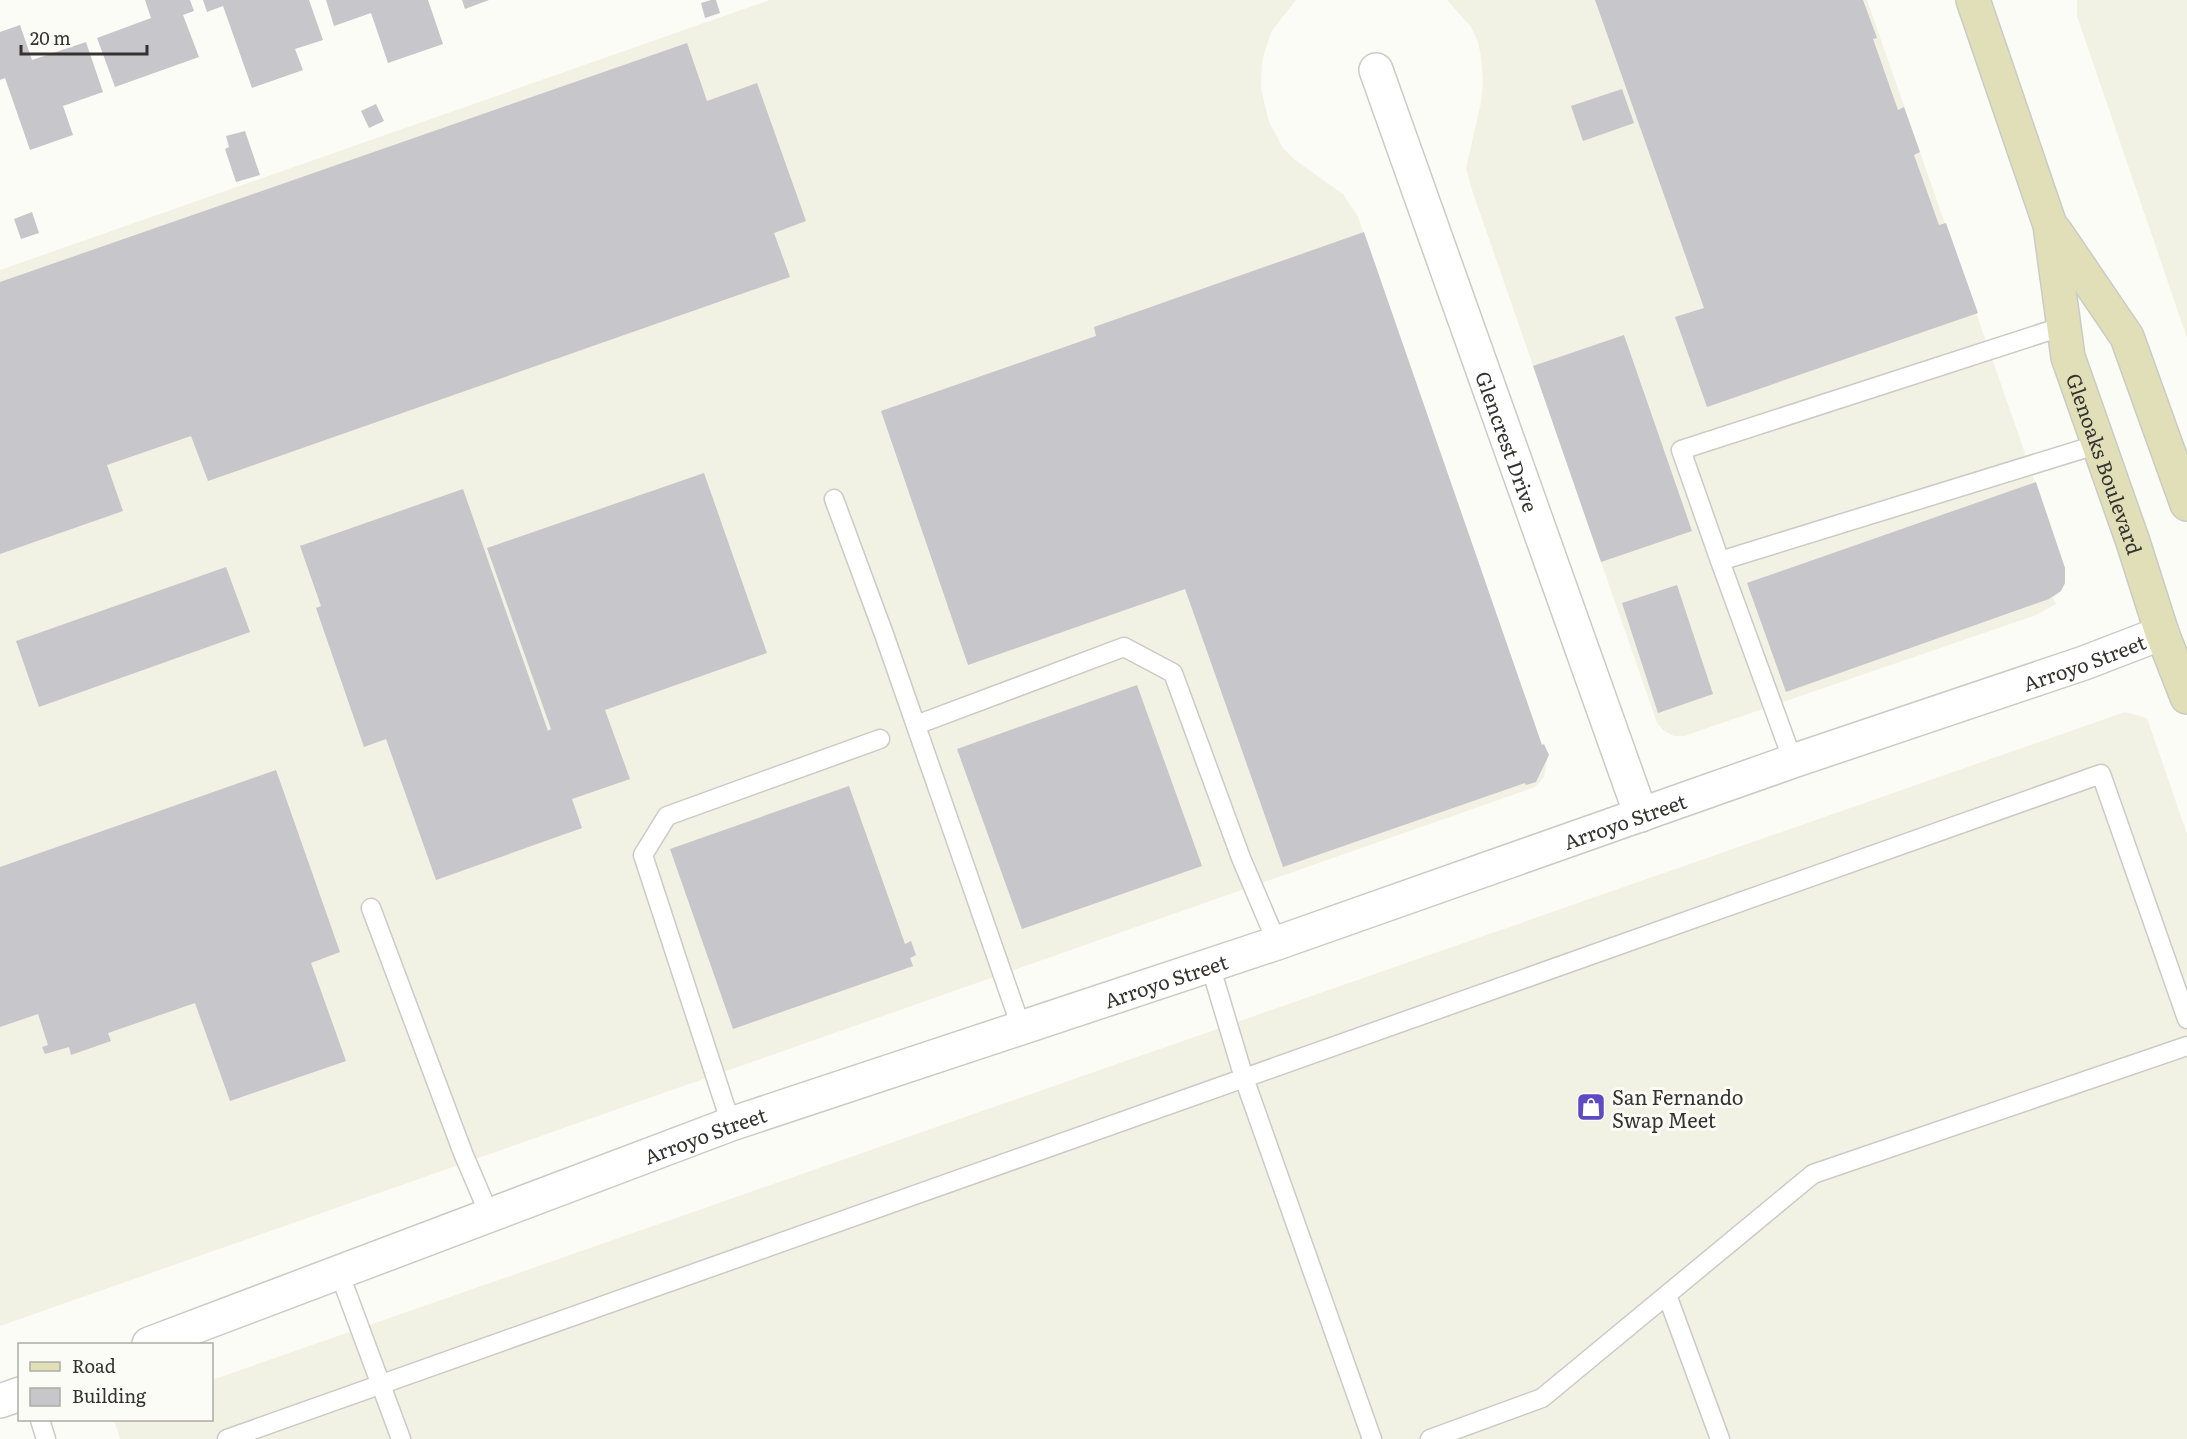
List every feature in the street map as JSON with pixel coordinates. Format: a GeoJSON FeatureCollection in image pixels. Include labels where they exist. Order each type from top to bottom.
{"type":"FeatureCollection","features":[{"type":"Feature","properties":{"kind":"main road","name":"Glenoaks Boulevard"},"geometry":{"type":"LineString","coordinates":[[1973,0],[2050,225],[2068,357],[2099,444],[2175,629],[2187,697]]}},
{"type":"Feature","properties":{"kind":"main road","name":"Glenoaks Boulevard"},"geometry":{"type":"LineString","coordinates":[[2050,225],[2127,337],[2187,504]]}},
{"type":"Feature","properties":{"kind":"street","name":"Glencrest Drive"},"geometry":{"type":"LineString","coordinates":[[1376,70],[1641,815]]}},
{"type":"Feature","properties":{"kind":"street","name":"Arroyo Street"},"geometry":{"type":"LineString","coordinates":[[152,1343],[731,1124],[1210,966],[1793,761],[2084,663],[2175,629]]}},
{"type":"Feature","properties":{"kind":"street"},"geometry":{"type":"LineString","coordinates":[[0,1401],[18,1395]]}},
{"type":"Feature","properties":{"kind":"lane"},"geometry":{"type":"LineString","coordinates":[[1793,761],[1681,450],[2064,326]]}},
{"type":"Feature","properties":{"kind":"lane"},"geometry":{"type":"LineString","coordinates":[[1720,561],[2099,444]]}},
{"type":"Feature","properties":{"kind":"lane"},"geometry":{"type":"LineString","coordinates":[[834,500],[916,724],[1021,1027]]}},
{"type":"Feature","properties":{"kind":"lane"},"geometry":{"type":"LineString","coordinates":[[916,724],[1124,647],[1173,674],[1241,858],[1277,943]]}},
{"type":"Feature","properties":{"kind":"lane"},"geometry":{"type":"LineString","coordinates":[[731,1124],[643,855],[667,816],[880,739]]}},
{"type":"Feature","properties":{"kind":"lane"},"geometry":{"type":"LineString","coordinates":[[227,1439],[2102,774],[2187,1020]]}},
{"type":"Feature","properties":{"kind":"lane"},"geometry":{"type":"LineString","coordinates":[[370,908],[459,1142],[489,1214]]}},
{"type":"Feature","properties":{"kind":"lane"},"geometry":{"type":"LineString","coordinates":[[1210,966],[1244,1078],[1372,1439]]}},
{"type":"Feature","properties":{"kind":"lane"},"geometry":{"type":"LineString","coordinates":[[1430,1439],[1542,1398],[1813,1174],[2187,1046]]}},
{"type":"Feature","properties":{"kind":"lane"},"geometry":{"type":"LineString","coordinates":[[339,1272],[401,1439]]}},
{"type":"Feature","properties":{"kind":"lane"},"geometry":{"type":"LineString","coordinates":[[1666,1295],[1720,1439]]}},
{"type":"Feature","properties":{"kind":"lane"},"geometry":{"type":"LineString","coordinates":[[41,1421],[46,1439]]}},
{"type":"Feature","properties":{"kind":"shaded area"},"geometry":{"type":"Polygon","coordinates":[[[770,0],[1296,0],[1271,32],[1262,61],[1261,89],[1269,122],[1283,148],[1295,160],[1343,194],[1358,217],[1542,745],[1547,761],[1544,777],[1535,787],[0,1326],[0,270],[770,0]]]}},
{"type":"Feature","properties":{"kind":"shaded area"},"geometry":{"type":"Polygon","coordinates":[[[1447,0],[1867,0],[2065,568],[2065,583],[2061,591],[2053,598],[2056,604],[2036,615],[1684,736],[1674,736],[1663,730],[1657,723],[1471,187],[1466,168],[1481,103],[1483,82],[1481,56],[1471,27],[1447,0]]]}},
{"type":"Feature","properties":{"kind":"shaded area"},"geometry":{"type":"Polygon","coordinates":[[[2077,0],[2187,0],[2187,338],[2077,16],[2077,0]]]}},
{"type":"Feature","properties":{"kind":"shaded area","name":"San Fernando Swap Meet"},"geometry":{"type":"Polygon","coordinates":[[[2125,712],[2147,718],[2187,834],[2187,1439],[120,1439],[114,1421],[213,1421],[213,1380],[2125,712]]]}},
{"type":"Feature","properties":{"kind":"building"},"geometry":{"type":"Polygon","coordinates":[[[145,0],[190,0],[194,11],[183,15],[199,57],[115,87],[97,38],[151,18],[145,0]]]}},
{"type":"Feature","properties":{"kind":"building"},"geometry":{"type":"Polygon","coordinates":[[[203,0],[309,0],[323,40],[295,49],[303,70],[252,88],[223,6],[207,12],[203,0]]]}},
{"type":"Feature","properties":{"kind":"building"},"geometry":{"type":"Polygon","coordinates":[[[326,0],[428,0],[443,44],[388,63],[371,13],[334,26],[326,0]]]}},
{"type":"Feature","properties":{"kind":"building"},"geometry":{"type":"Polygon","coordinates":[[[462,0],[489,0],[465,9],[462,0]]]}},
{"type":"Feature","properties":{"kind":"building"},"geometry":{"type":"Polygon","coordinates":[[[716,0],[720,13],[705,18],[701,3],[716,0]]]}},
{"type":"Feature","properties":{"kind":"building"},"geometry":{"type":"Polygon","coordinates":[[[1595,0],[1863,0],[1877,38],[1873,39],[1898,110],[1904,107],[1920,152],[1914,155],[1939,225],[1946,223],[1978,313],[1707,407],[1675,317],[1704,308],[1595,0]]]}},
{"type":"Feature","properties":{"kind":"building"},"geometry":{"type":"Polygon","coordinates":[[[20,25],[32,60],[86,42],[103,92],[63,106],[73,135],[30,150],[5,78],[0,80],[0,32],[20,25]]]}},
{"type":"Feature","properties":{"kind":"building"},"geometry":{"type":"Polygon","coordinates":[[[687,43],[707,101],[757,83],[806,221],[774,233],[790,277],[208,481],[191,436],[107,465],[123,511],[0,554],[0,282],[687,43]]]}},
{"type":"Feature","properties":{"kind":"building"},"geometry":{"type":"Polygon","coordinates":[[[1622,89],[1634,123],[1583,141],[1571,106],[1622,89]]]}},
{"type":"Feature","properties":{"kind":"building"},"geometry":{"type":"Polygon","coordinates":[[[376,104],[384,121],[369,128],[361,111],[376,104]]]}},
{"type":"Feature","properties":{"kind":"building"},"geometry":{"type":"Polygon","coordinates":[[[245,131],[260,175],[236,182],[225,149],[229,147],[226,136],[245,131]]]}},
{"type":"Feature","properties":{"kind":"building"},"geometry":{"type":"Polygon","coordinates":[[[32,212],[39,233],[21,239],[14,219],[32,212]]]}},
{"type":"Feature","properties":{"kind":"building"},"geometry":{"type":"Polygon","coordinates":[[[1364,232],[1542,745],[1544,744],[1549,755],[1536,782],[1526,785],[1525,783],[1283,867],[1185,589],[968,665],[881,411],[1096,336],[1094,327],[1364,232]]]}},
{"type":"Feature","properties":{"kind":"building"},"geometry":{"type":"Polygon","coordinates":[[[1624,335],[1692,531],[1601,562],[1533,366],[1624,335]]]}},
{"type":"Feature","properties":{"kind":"building"},"geometry":{"type":"Polygon","coordinates":[[[704,473],[767,653],[605,710],[630,779],[572,799],[582,828],[436,880],[386,739],[364,747],[316,608],[321,606],[300,546],[463,489],[548,731],[551,729],[487,548],[704,473]]]}},
{"type":"Feature","properties":{"kind":"building"},"geometry":{"type":"Polygon","coordinates":[[[2036,482],[2065,568],[2065,583],[2061,591],[2049,599],[1786,692],[1747,583],[2036,482]]]}},
{"type":"Feature","properties":{"kind":"building"},"geometry":{"type":"Polygon","coordinates":[[[226,567],[250,632],[39,707],[16,641],[226,567]]]}},
{"type":"Feature","properties":{"kind":"building"},"geometry":{"type":"Polygon","coordinates":[[[1677,585],[1713,694],[1658,713],[1622,603],[1677,585]]]}},
{"type":"Feature","properties":{"kind":"building"},"geometry":{"type":"Polygon","coordinates":[[[1137,685],[1202,866],[1022,929],[957,749],[1137,685]]]}},
{"type":"Feature","properties":{"kind":"building"},"geometry":{"type":"Polygon","coordinates":[[[276,770],[340,952],[311,963],[346,1061],[230,1101],[195,1003],[108,1033],[111,1041],[71,1055],[69,1047],[45,1054],[42,1047],[48,1045],[38,1014],[0,1027],[0,867],[276,770]]]}},
{"type":"Feature","properties":{"kind":"building"},"geometry":{"type":"Polygon","coordinates":[[[849,786],[905,944],[911,941],[916,955],[910,958],[913,966],[733,1029],[670,849],[849,786]]]}},
{"type":"Feature","properties":{"kind":"place","name":"San Fernando Swap Meet"},"geometry":{"type":"Point","coordinates":[1591,1107]}}]}
